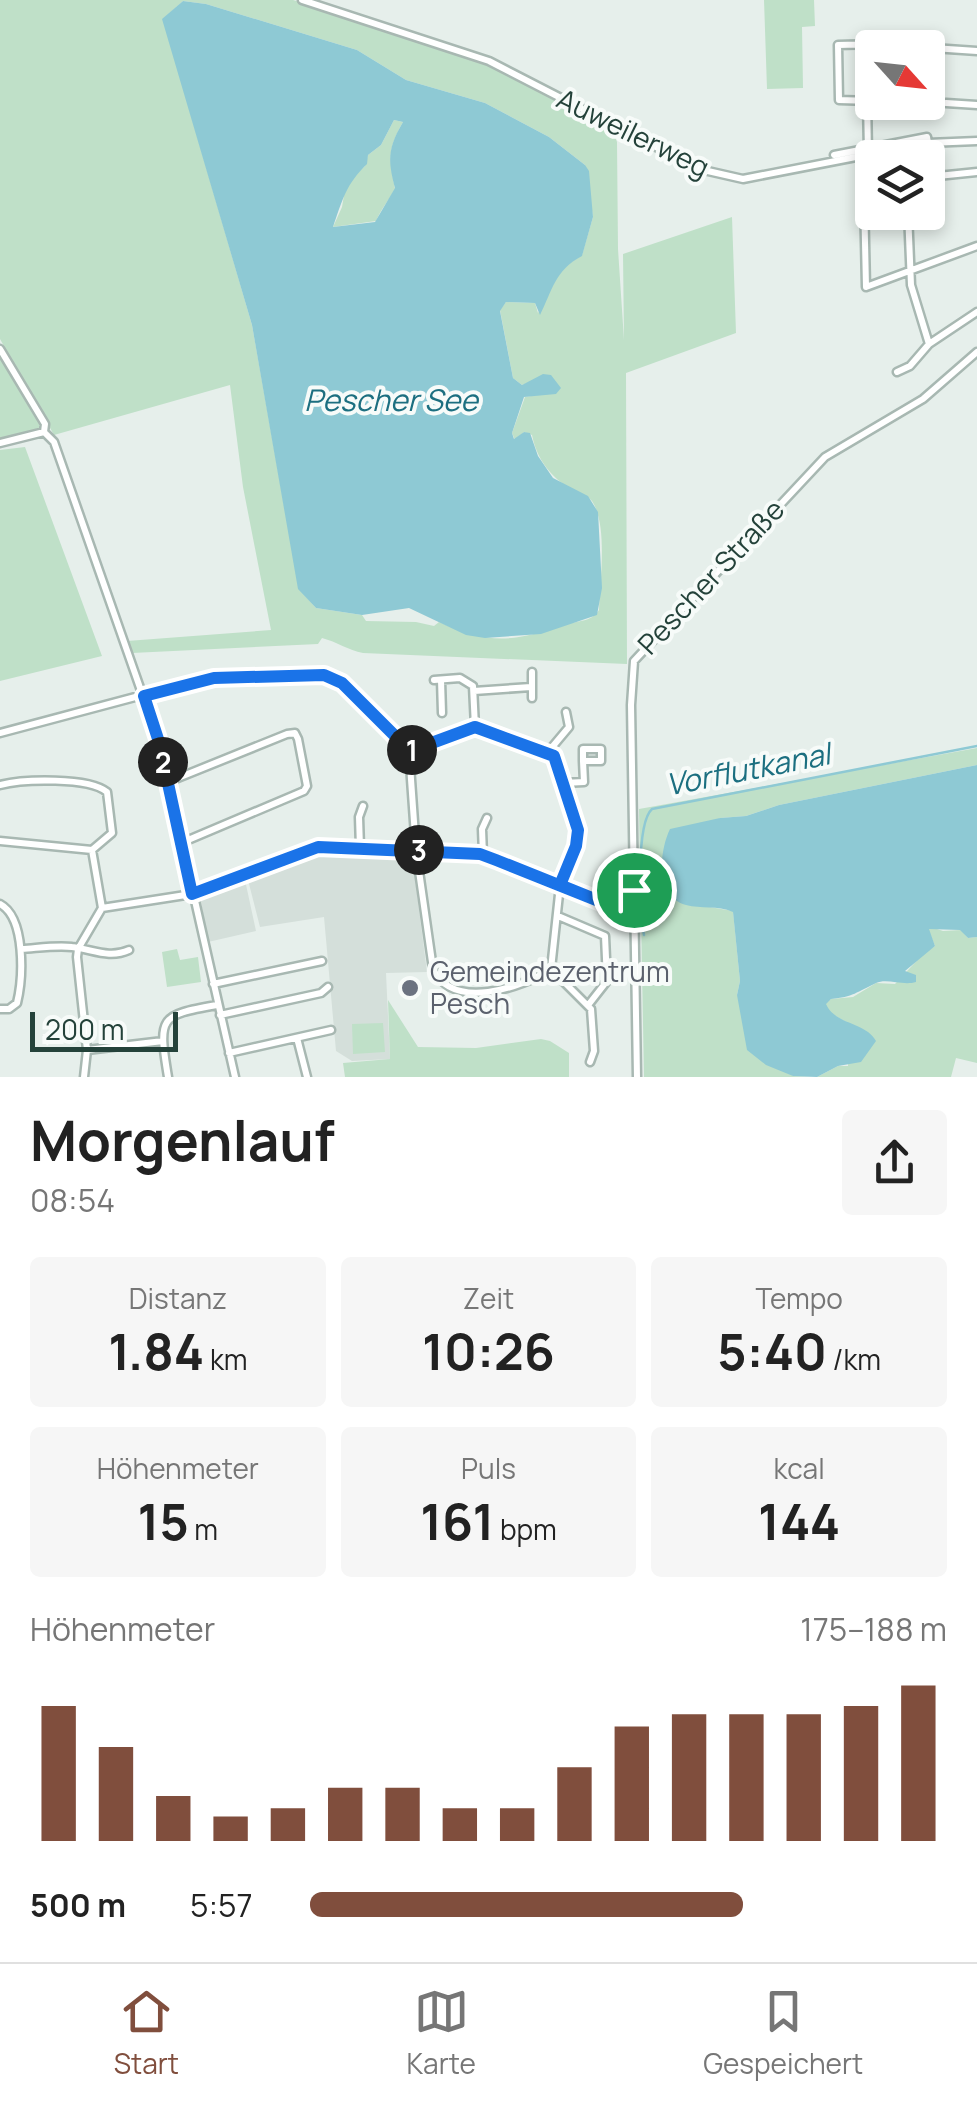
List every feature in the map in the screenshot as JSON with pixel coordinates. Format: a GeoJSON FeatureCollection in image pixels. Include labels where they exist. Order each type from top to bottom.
{"type":"FeatureCollection","features":[{"type":"Feature","properties":{"kind":"street","name":"Auweilerweg"},"geometry":{"type":"LineString","coordinates":[[302,0],[490,60],[718,176],[742,179],[855,154]]}},
{"type":"Feature","properties":{"kind":"street"},"geometry":{"type":"LineString","coordinates":[[855,44],[838,45],[837,97],[842,102],[855,102]]}},
{"type":"Feature","properties":{"kind":"street"},"geometry":{"type":"LineString","coordinates":[[945,47],[977,50]]}},
{"type":"Feature","properties":{"kind":"street"},"geometry":{"type":"LineString","coordinates":[[946,104],[977,105]]}},
{"type":"Feature","properties":{"kind":"street","name":"Auweilerweg"},"geometry":{"type":"LineString","coordinates":[[945,142],[977,141]]}},
{"type":"Feature","properties":{"kind":"street"},"geometry":{"type":"LineString","coordinates":[[834,155],[855,153]]}},
{"type":"Feature","properties":{"kind":"street"},"geometry":{"type":"LineString","coordinates":[[945,175],[977,172]]}},
{"type":"Feature","properties":{"kind":"street"},"geometry":{"type":"LineString","coordinates":[[865,230],[866,287],[977,247]]}},
{"type":"Feature","properties":{"kind":"street"},"geometry":{"type":"LineString","coordinates":[[909,230],[916,312],[930,344]]}},
{"type":"Feature","properties":{"kind":"street"},"geometry":{"type":"LineString","coordinates":[[897,372],[977,312]]}},
{"type":"Feature","properties":{"kind":"street"},"geometry":{"type":"LineString","coordinates":[[0,349],[45,424],[44,432]]}},
{"type":"Feature","properties":{"kind":"street","name":"Pescher Straße"},"geometry":{"type":"LineString","coordinates":[[637,1077],[631,677],[638,654],[688,606],[825,457],[924,399],[977,352]]}},
{"type":"Feature","properties":{"kind":"street"},"geometry":{"type":"LineString","coordinates":[[0,443],[44,432]]}},
{"type":"Feature","properties":{"kind":"street"},"geometry":{"type":"LineString","coordinates":[[44,432],[54,442],[144,696],[168,782],[235,1077]]}},
{"type":"Feature","properties":{"kind":"street"},"geometry":{"type":"LineString","coordinates":[[532,672],[532,698]]}},
{"type":"Feature","properties":{"kind":"street"},"geometry":{"type":"LineString","coordinates":[[0,733],[214,678],[324,675],[342,683],[410,751],[416,850],[431,962],[438,979],[484,994],[551,969]]}},
{"type":"Feature","properties":{"kind":"street"},"geometry":{"type":"LineString","coordinates":[[442,713],[438,680],[466,680],[474,691],[475,727]]}},
{"type":"Feature","properties":{"kind":"street"},"geometry":{"type":"LineString","coordinates":[[474,691],[531,687]]}},
{"type":"Feature","properties":{"kind":"street"},"geometry":{"type":"LineString","coordinates":[[548,752],[569,727],[566,712]]}},
{"type":"Feature","properties":{"kind":"street"},"geometry":{"type":"LineString","coordinates":[[410,751],[475,727],[554,756],[578,836],[560,885],[551,969]]}},
{"type":"Feature","properties":{"kind":"street"},"geometry":{"type":"LineString","coordinates":[[168,782],[291,732],[298,739],[306,788],[181,843]]}},
{"type":"Feature","properties":{"kind":"street"},"geometry":{"type":"LineString","coordinates":[[563,783],[584,782],[583,761]]}},
{"type":"Feature","properties":{"kind":"street"},"geometry":{"type":"LineString","coordinates":[[0,785],[26,780],[104,788],[110,800],[112,832],[92,850],[0,841]]}},
{"type":"Feature","properties":{"kind":"street"},"geometry":{"type":"LineString","coordinates":[[360,848],[358,817],[363,806]]}},
{"type":"Feature","properties":{"kind":"street"},"geometry":{"type":"LineString","coordinates":[[483,855],[482,828],[487,818]]}},
{"type":"Feature","properties":{"kind":"street"},"geometry":{"type":"LineString","coordinates":[[102,908],[192,894],[313,848],[360,848],[483,855],[634,913]]}},
{"type":"Feature","properties":{"kind":"street"},"geometry":{"type":"LineString","coordinates":[[84,1077],[88,1050],[78,948],[102,908],[92,850]]}},
{"type":"Feature","properties":{"kind":"street"},"geometry":{"type":"LineString","coordinates":[[612,906],[634,890]]}},
{"type":"Feature","properties":{"kind":"street"},"geometry":{"type":"LineString","coordinates":[[0,904],[9,910],[22,949],[16,1003],[0,1009]]}},
{"type":"Feature","properties":{"kind":"street"},"geometry":{"type":"LineString","coordinates":[[558,916],[604,936],[608,981],[589,1004]]}},
{"type":"Feature","properties":{"kind":"street"},"geometry":{"type":"LineString","coordinates":[[22,949],[78,948],[94,954],[129,950]]}},
{"type":"Feature","properties":{"kind":"street"},"geometry":{"type":"LineString","coordinates":[[213,984],[322,961]]}},
{"type":"Feature","properties":{"kind":"street"},"geometry":{"type":"LineString","coordinates":[[551,969],[589,1004],[594,1051],[590,1062]]}},
{"type":"Feature","properties":{"kind":"street"},"geometry":{"type":"LineString","coordinates":[[220,1016],[320,993],[328,987]]}},
{"type":"Feature","properties":{"kind":"street"},"geometry":{"type":"LineString","coordinates":[[168,1077],[163,1041],[174,1013],[218,1005]]}},
{"type":"Feature","properties":{"kind":"street"},"geometry":{"type":"LineString","coordinates":[[229,1053],[331,1030]]}},
{"type":"Feature","properties":{"kind":"street"},"geometry":{"type":"LineString","coordinates":[[297,1038],[307,1077]]}},
{"type":"Feature","properties":{"kind":"street"},"geometry":{"type":"LineString","coordinates":[[88,1050],[163,1041]]}},
{"type":"Feature","properties":{"kind":"shaded area"},"geometry":{"type":"Polygon","coordinates":[[[324,853],[412,855],[427,972],[386,973],[390,1059],[352,1061],[336,1051],[324,917],[260,927],[248,880],[285,863],[288,866],[324,853]]]}},
{"type":"Feature","properties":{"kind":"shaded area"},"geometry":{"type":"Polygon","coordinates":[[[245,880],[256,931],[208,942],[200,896],[245,880]]]}},
{"type":"Feature","properties":{"kind":"green space"},"geometry":{"type":"Polygon","coordinates":[[[0,0],[293,0],[454,50],[601,121],[613,131],[617,142],[624,340],[623,254],[732,217],[736,333],[626,373],[627,664],[363,653],[322,638],[318,644],[132,653],[127,641],[271,630],[243,487],[230,385],[54,435],[0,339],[0,0]],[[183,1],[163,19],[252,325],[299,589],[316,608],[362,615],[366,621],[434,626],[439,622],[487,638],[530,635],[592,617],[599,610],[601,569],[602,538],[597,511],[590,499],[551,473],[537,452],[532,435],[524,432],[515,440],[512,433],[525,397],[549,393],[538,379],[522,385],[513,378],[500,310],[506,302],[535,303],[538,313],[562,268],[582,255],[593,217],[585,165],[549,137],[485,103],[406,80],[357,50],[206,4],[183,1]]]}},
{"type":"Feature","properties":{"kind":"green space"},"geometry":{"type":"Polygon","coordinates":[[[764,0],[814,0],[815,26],[802,27],[803,88],[767,89],[764,0]]]}},
{"type":"Feature","properties":{"kind":"green space"},"geometry":{"type":"Polygon","coordinates":[[[394,120],[403,122],[391,156],[395,189],[376,221],[333,227],[346,183],[381,145],[394,120]]]}},
{"type":"Feature","properties":{"kind":"green space"},"geometry":{"type":"Polygon","coordinates":[[[0,354],[41,425],[37,433],[0,440],[0,354]]]}},
{"type":"Feature","properties":{"kind":"green space"},"geometry":{"type":"Polygon","coordinates":[[[25,447],[102,656],[0,681],[0,450],[25,447]]]}},
{"type":"Feature","properties":{"kind":"green space"},"geometry":{"type":"Polygon","coordinates":[[[977,748],[977,765],[779,805],[746,816],[720,818],[663,865],[662,879],[698,905],[733,911],[740,981],[737,995],[793,1076],[811,1077],[644,1077],[639,809],[977,748]]]}},
{"type":"Feature","properties":{"kind":"green space"},"geometry":{"type":"Polygon","coordinates":[[[928,929],[961,930],[968,938],[977,937],[977,1063],[956,1058],[951,1077],[817,1077],[838,1066],[848,1066],[850,1024],[830,1013],[825,1004],[831,999],[853,997],[876,983],[895,984],[935,946],[928,929]]]}},
{"type":"Feature","properties":{"kind":"green space"},"geometry":{"type":"Polygon","coordinates":[[[177,949],[180,960],[198,957],[201,982],[167,987],[162,952],[177,949]]]}},
{"type":"Feature","properties":{"kind":"green space"},"geometry":{"type":"Polygon","coordinates":[[[388,1000],[418,1047],[476,1048],[541,1039],[569,1053],[569,1077],[345,1077],[343,1063],[390,1059],[388,1000]]]}},
{"type":"Feature","properties":{"kind":"green space"},"geometry":{"type":"Polygon","coordinates":[[[383,1023],[385,1052],[353,1054],[352,1024],[383,1023]]]}},
{"type":"Feature","properties":{"kind":"water","name":"Pescher See"},"geometry":{"type":"Polygon","coordinates":[[[183,1],[206,4],[357,50],[406,80],[485,103],[549,137],[585,165],[589,171],[593,217],[582,256],[560,274],[540,315],[535,303],[506,302],[500,311],[513,378],[522,385],[543,374],[551,375],[561,388],[556,394],[524,397],[512,433],[514,439],[524,432],[530,433],[538,456],[553,478],[588,496],[598,512],[602,588],[597,615],[541,634],[485,638],[466,635],[409,608],[362,615],[316,608],[298,589],[252,325],[162,19],[183,1]],[[394,120],[381,145],[368,155],[367,164],[346,193],[333,227],[375,222],[395,188],[390,155],[403,122],[394,120]]]}},
{"type":"Feature","properties":{"kind":"water"},"geometry":{"type":"Polygon","coordinates":[[[977,765],[977,937],[968,938],[960,930],[929,929],[935,946],[905,971],[916,975],[916,982],[880,982],[826,1004],[836,1016],[865,1030],[876,1041],[861,1062],[838,1066],[817,1077],[793,1076],[766,1065],[747,1050],[737,995],[740,981],[733,912],[686,905],[669,893],[662,861],[670,829],[977,765]]]}},
{"type":"Feature","properties":{"kind":"waterway","name":"Vorflutkanal"},"geometry":{"type":"LineString","coordinates":[[644,935],[641,849],[652,809],[977,746]]}},
{"type":"Feature","properties":{"kind":"place","name":"Gemeindezentrum Pesch"},"geometry":{"type":"Point","coordinates":[410,988]}},
{"type":"Feature","properties":{"kind":"route"},"geometry":{"type":"LineString","coordinates":[[324,675],[342,683],[410,751],[475,727],[548,752],[558,765],[578,830],[576,846],[560,885],[612,906],[620,904],[634,890],[632,913],[626,912],[480,854],[318,847],[192,894],[159,742],[144,696],[214,678],[324,675]]}}]}
